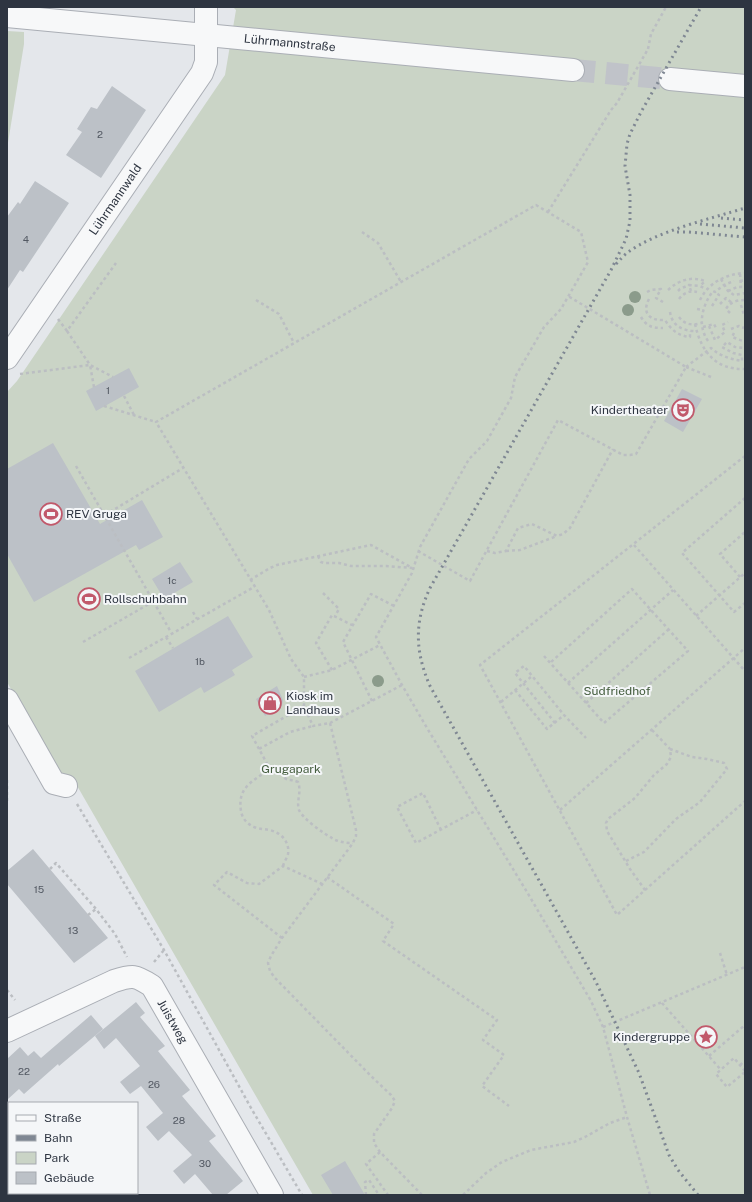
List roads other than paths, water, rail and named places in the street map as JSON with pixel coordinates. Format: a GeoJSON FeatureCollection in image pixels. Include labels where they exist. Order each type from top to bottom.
{"type":"FeatureCollection","features":[{"type":"Feature","properties":{"kind":"street","name":"Lührmannwald"},"geometry":{"type":"LineString","coordinates":[[11,366],[46,302],[202,74],[206,62],[206,7]]}},
{"type":"Feature","properties":{"kind":"street","name":"Lührmannstraße"},"geometry":{"type":"LineString","coordinates":[[7,16],[573,70]]}},
{"type":"Feature","properties":{"kind":"street"},"geometry":{"type":"LineString","coordinates":[[670,79],[745,86]]}},
{"type":"Feature","properties":{"kind":"street"},"geometry":{"type":"LineString","coordinates":[[7,700],[54,783],[66,786]]}},
{"type":"Feature","properties":{"kind":"street","name":"Juistweg"},"geometry":{"type":"LineString","coordinates":[[7,1031],[114,981],[130,976],[139,978],[152,986],[272,1195]]}},
{"type":"Feature","properties":{"kind":"tunnel"},"geometry":{"type":"LineString","coordinates":[[573,70],[670,79]]}},
{"type":"Feature","properties":{"kind":"railway"},"geometry":{"type":"LineString","coordinates":[[698,1195],[678,1170],[669,1155],[639,1073],[596,982],[430,686],[421,661],[418,637],[421,613],[430,588],[611,270],[626,239],[630,221],[630,195],[625,166],[627,144],[630,134],[701,7]]}},
{"type":"Feature","properties":{"kind":"railway"},"geometry":{"type":"LineString","coordinates":[[616,264],[627,253],[653,238],[684,226],[745,208]]}},
{"type":"Feature","properties":{"kind":"railway"},"geometry":{"type":"LineString","coordinates":[[721,218],[745,220]]}},
{"type":"Feature","properties":{"kind":"railway"},"geometry":{"type":"LineString","coordinates":[[700,224],[745,228]]}},
{"type":"Feature","properties":{"kind":"railway"},"geometry":{"type":"LineString","coordinates":[[677,232],[745,237]]}},
{"type":"Feature","properties":{"kind":"place","name":"Kindertheater"},"geometry":{"type":"Point","coordinates":[683,410]}},
{"type":"Feature","properties":{"kind":"place","name":"REV Gruga"},"geometry":{"type":"Point","coordinates":[51,514]}},
{"type":"Feature","properties":{"kind":"place","name":"Rollschuhbahn"},"geometry":{"type":"Point","coordinates":[89,599]}},
{"type":"Feature","properties":{"kind":"place","name":"Kiosk im Landhaus"},"geometry":{"type":"Point","coordinates":[270,703]}},
{"type":"Feature","properties":{"kind":"place","name":"Kindergruppe"},"geometry":{"type":"Point","coordinates":[706,1037]}},
{"type":"Feature","properties":{"kind":"park label","name":"Südfriedhof"},"geometry":{"type":"Point","coordinates":[617,691]}},
{"type":"Feature","properties":{"kind":"park label","name":"Grugapark"},"geometry":{"type":"Point","coordinates":[291,769]}}]}
